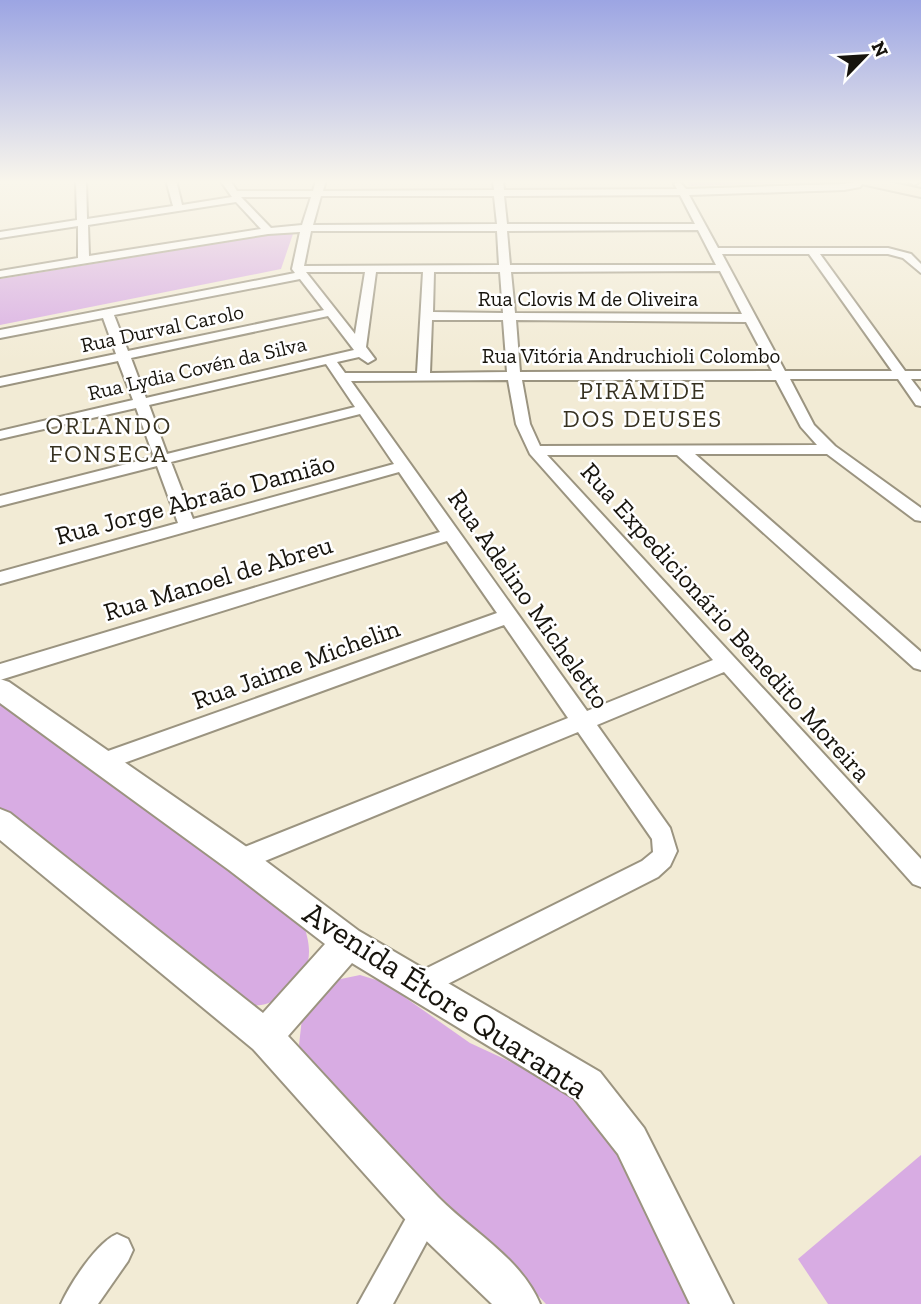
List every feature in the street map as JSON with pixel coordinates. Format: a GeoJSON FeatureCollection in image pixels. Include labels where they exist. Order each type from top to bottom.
{"type":"FeatureCollection","features":[{"type":"Feature","properties":{"kind":"street"},"geometry":{"type":"LineString","coordinates":[[83,241],[84,260]]}},
{"type":"Feature","properties":{"kind":"street"},"geometry":{"type":"LineString","coordinates":[[0,274],[201,241]]}},
{"type":"Feature","properties":{"kind":"street"},"geometry":{"type":"LineString","coordinates":[[305,241],[300,272],[382,376]]}},
{"type":"Feature","properties":{"kind":"street","name":"Rua Expedicionário Benedito Moreira"},"geometry":{"type":"LineString","coordinates":[[503,241],[514,376],[523,424],[535,451],[921,876]]}},
{"type":"Feature","properties":{"kind":"street"},"geometry":{"type":"LineString","coordinates":[[709,241],[808,426],[830,449],[921,516]]}},
{"type":"Feature","properties":{"kind":"street"},"geometry":{"type":"LineString","coordinates":[[714,251],[899,253],[911,259],[921,270]]}},
{"type":"Feature","properties":{"kind":"street"},"geometry":{"type":"LineString","coordinates":[[813,251],[921,402]]}},
{"type":"Feature","properties":{"kind":"street"},"geometry":{"type":"LineString","coordinates":[[0,334],[300,272],[371,269],[723,268]]}},
{"type":"Feature","properties":{"kind":"street"},"geometry":{"type":"LineString","coordinates":[[361,350],[371,269]]}},
{"type":"Feature","properties":{"kind":"street"},"geometry":{"type":"LineString","coordinates":[[423,376],[429,269]]}},
{"type":"Feature","properties":{"kind":"street","name":"Rua Durval Carolo"},"geometry":{"type":"LineString","coordinates":[[0,382],[331,312]]}},
{"type":"Feature","properties":{"kind":"street"},"geometry":{"type":"LineString","coordinates":[[107,313],[187,526]]}},
{"type":"Feature","properties":{"kind":"street","name":"Rua Clovis M de Oliveira"},"geometry":{"type":"LineString","coordinates":[[426,316],[750,318]]}},
{"type":"Feature","properties":{"kind":"street","name":"Rua Lydia Covén da Silva"},"geometry":{"type":"LineString","coordinates":[[0,435],[329,360],[361,350]]}},
{"type":"Feature","properties":{"kind":"street","name":"Rua Adelino Micheletto"},"geometry":{"type":"LineString","coordinates":[[329,360],[662,835],[666,848],[664,857],[650,869],[420,985]]}},
{"type":"Feature","properties":{"kind":"street","name":"Rua Vitória Andruchioli Colombo"},"geometry":{"type":"LineString","coordinates":[[341,377],[921,375]]}},
{"type":"Feature","properties":{"kind":"street"},"geometry":{"type":"LineString","coordinates":[[0,500],[363,409]]}},
{"type":"Feature","properties":{"kind":"street"},"geometry":{"type":"LineString","coordinates":[[535,451],[830,449]]}},
{"type":"Feature","properties":{"kind":"street"},"geometry":{"type":"LineString","coordinates":[[681,450],[921,663]]}},
{"type":"Feature","properties":{"kind":"street","name":"Rua Jorge Abraão Damião"},"geometry":{"type":"LineString","coordinates":[[0,578],[404,467]]}},
{"type":"Feature","properties":{"kind":"street","name":"Rua Manoel de Abreu"},"geometry":{"type":"LineString","coordinates":[[0,672],[452,534]]}},
{"type":"Feature","properties":{"kind":"street","name":"Rua Jaime Michelin"},"geometry":{"type":"LineString","coordinates":[[102,762],[509,616]]}},
{"type":"Feature","properties":{"kind":"street"},"geometry":{"type":"LineString","coordinates":[[240,860],[727,663]]}},
{"type":"Feature","properties":{"kind":"street","name":"Avenida Étore Quaranta"},"geometry":{"type":"LineString","coordinates":[[0,690],[240,860],[348,942],[587,1085],[631,1141],[712,1304]]}},
{"type":"Feature","properties":{"kind":"street"},"geometry":{"type":"LineString","coordinates":[[0,822],[265,1037],[426,1213],[497,1278],[519,1304]]}},
{"type":"Feature","properties":{"kind":"street"},"geometry":{"type":"LineString","coordinates":[[265,1037],[348,942]]}},
{"type":"Feature","properties":{"kind":"street"},"geometry":{"type":"LineString","coordinates":[[375,1304],[426,1213]]}},
{"type":"Feature","properties":{"kind":"street"},"geometry":{"type":"LineString","coordinates":[[78,1304],[117,1250]]}},
{"type":"Feature","properties":{"kind":"shaded area"},"geometry":{"type":"Polygon","coordinates":[[[234,241],[291,241],[281,269],[0,325],[0,279],[234,241]]]}},
{"type":"Feature","properties":{"kind":"shaded area"},"geometry":{"type":"Polygon","coordinates":[[[0,704],[302,920],[309,958],[296,982],[274,1001],[247,1005],[0,810],[0,704]]]}},
{"type":"Feature","properties":{"kind":"shaded area"},"geometry":{"type":"Polygon","coordinates":[[[360,975],[383,982],[470,1043],[569,1089],[616,1151],[696,1304],[546,1304],[485,1239],[316,1079],[302,1058],[299,1045],[302,1018],[336,980],[360,975]]]}},
{"type":"Feature","properties":{"kind":"shaded area"},"geometry":{"type":"Polygon","coordinates":[[[921,1155],[921,1304],[828,1304],[798,1259],[921,1155]]]}},
{"type":"Feature","properties":{"kind":"district","name":"PIRÂMIDE DOS DEUSES"},"geometry":{"type":"Point","coordinates":[643,404]}},
{"type":"Feature","properties":{"kind":"district","name":"ORLANDO FONSECA"},"geometry":{"type":"Point","coordinates":[109,439]}}]}
